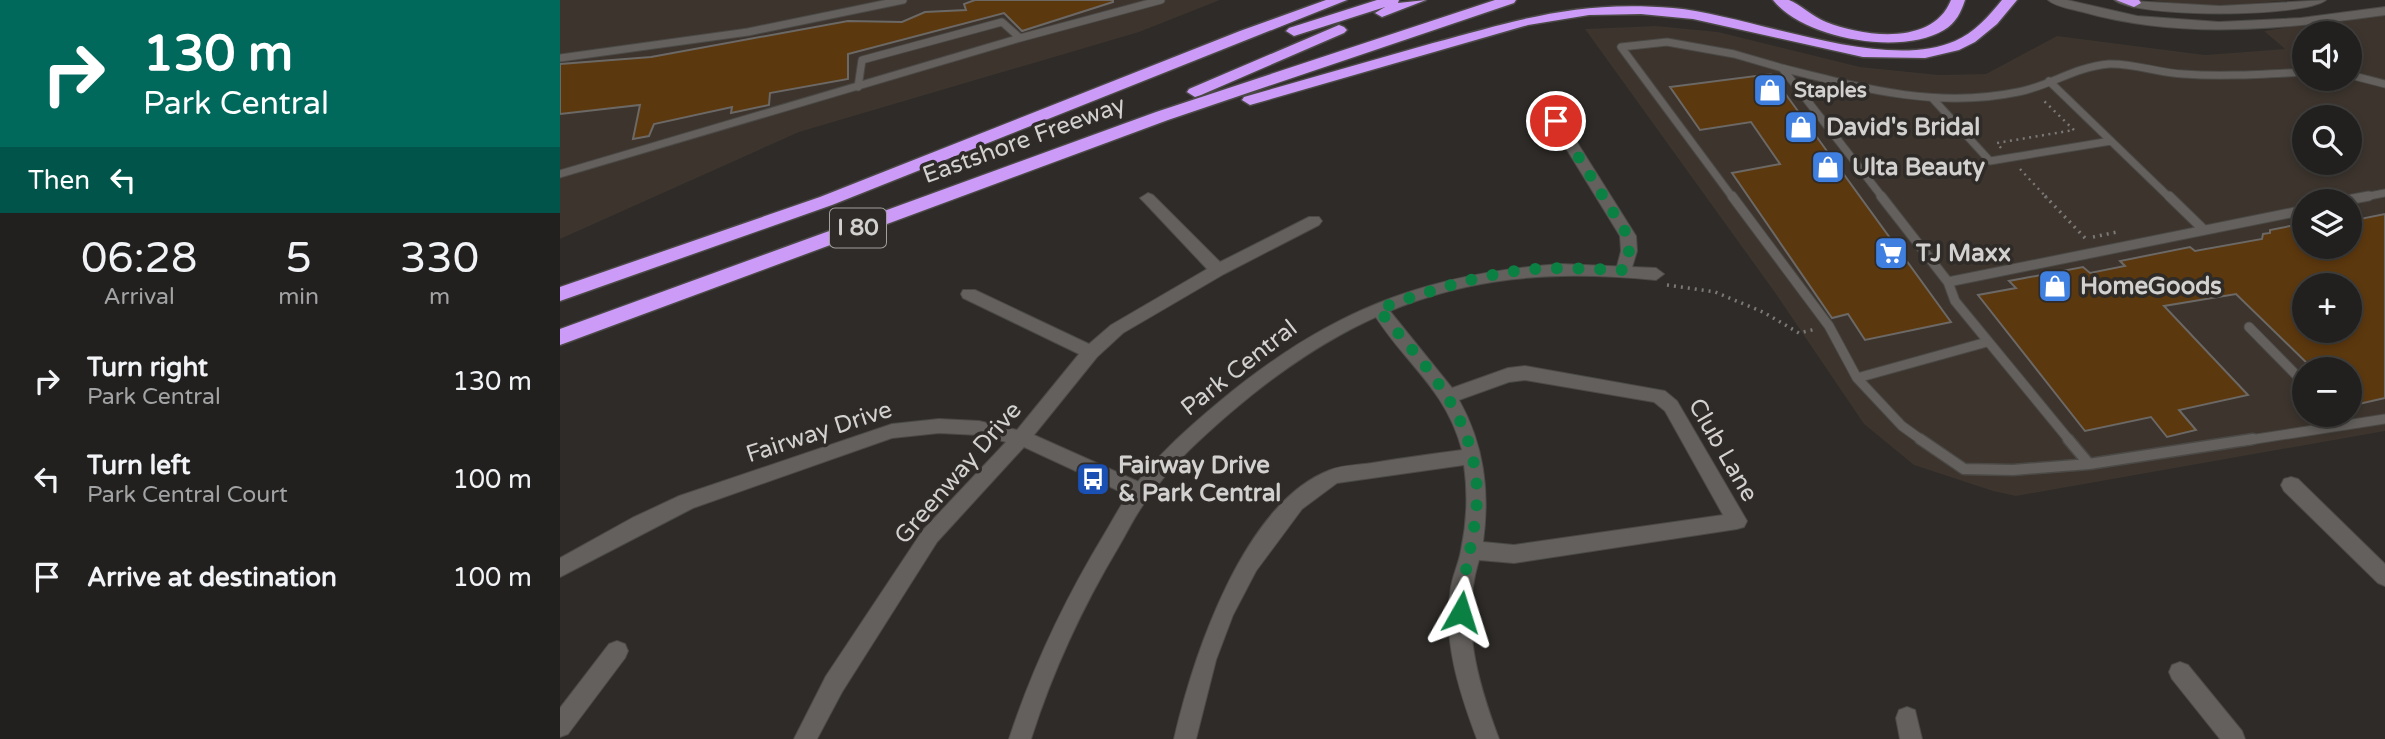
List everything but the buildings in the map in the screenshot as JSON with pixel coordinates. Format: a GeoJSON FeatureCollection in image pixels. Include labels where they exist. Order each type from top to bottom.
{"type":"FeatureCollection","features":[{"type":"Feature","properties":{"kind":"highway","name":"Eastshore Freeway"},"geometry":{"type":"LineString","coordinates":[[560,294],[826,201],[1245,34],[1340,0]]}},
{"type":"Feature","properties":{"kind":"highway"},"geometry":{"type":"LineString","coordinates":[[826,201],[1229,52],[1392,0]]}},
{"type":"Feature","properties":{"kind":"highway"},"geometry":{"type":"LineString","coordinates":[[1159,116],[1199,89],[1348,26],[1419,0]]}},
{"type":"Feature","properties":{"kind":"highway","name":"Eastshore Freeway"},"geometry":{"type":"LineString","coordinates":[[560,337],[1159,116],[1509,0]]}},
{"type":"Feature","properties":{"kind":"highway"},"geometry":{"type":"LineString","coordinates":[[1780,0],[1800,16],[1829,29],[1877,38],[1930,32],[1946,23],[1956,11],[1958,0]]}},
{"type":"Feature","properties":{"kind":"highway"},"geometry":{"type":"LineString","coordinates":[[1159,116],[1214,110],[1520,22],[1573,12],[1646,10],[1676,13],[1739,23],[1870,53],[1912,55],[1956,47],[1988,24],[2010,0]]}},
{"type":"Feature","properties":{"kind":"street"},"geometry":{"type":"LineString","coordinates":[[2054,0],[2138,20],[2230,28],[2269,27],[2385,11]]}},
{"type":"Feature","properties":{"kind":"street"},"geometry":{"type":"LineString","coordinates":[[2126,1],[2212,12],[2255,10],[2320,0]]}},
{"type":"Feature","properties":{"kind":"street"},"geometry":{"type":"LineString","coordinates":[[1544,101],[1628,236],[1629,251],[1624,270]]}},
{"type":"Feature","properties":{"kind":"street"},"geometry":{"type":"LineString","coordinates":[[1148,198],[1218,270]]}},
{"type":"Feature","properties":{"kind":"street","name":"Greenway Drive"},"geometry":{"type":"LineString","coordinates":[[805,739],[834,684],[930,536],[1021,438],[1091,352],[1117,330],[1218,270],[1314,221]]}},
{"type":"Feature","properties":{"kind":"street","name":"Park Central"},"geometry":{"type":"LineString","coordinates":[[1020,739],[1038,680],[1060,629],[1141,492],[1214,416],[1293,354],[1378,309],[1447,286],[1517,271],[1563,268],[1656,274]]}},
{"type":"Feature","properties":{"kind":"street"},"geometry":{"type":"LineString","coordinates":[[969,294],[1091,352]]}},
{"type":"Feature","properties":{"kind":"street"},"geometry":{"type":"LineString","coordinates":[[1378,309],[1449,396],[1467,435],[1477,491],[1471,551],[1461,588],[1460,637],[1469,689],[1488,739]]}},
{"type":"Feature","properties":{"kind":"street","name":"Club Lane"},"geometry":{"type":"LineString","coordinates":[[1449,396],[1508,375],[1525,373],[1658,396],[1671,406],[1737,522],[1514,554],[1471,551]]}},
{"type":"Feature","properties":{"kind":"street","name":"Fairway Drive"},"geometry":{"type":"LineString","coordinates":[[560,568],[639,524],[686,502],[892,431],[939,426],[979,428],[1021,438],[1141,492]]}},
{"type":"Feature","properties":{"kind":"street"},"geometry":{"type":"LineString","coordinates":[[1185,739],[1206,653],[1226,604],[1247,567],[1300,498],[1314,485],[1334,476],[1472,456]]}},
{"type":"Feature","properties":{"kind":"street"},"geometry":{"type":"LineString","coordinates":[[2291,485],[2385,577]]}},
{"type":"Feature","properties":{"kind":"street"},"geometry":{"type":"LineString","coordinates":[[560,726],[617,652]]}},
{"type":"Feature","properties":{"kind":"street"},"geometry":{"type":"LineString","coordinates":[[2180,672],[2234,739]]}},
{"type":"Feature","properties":{"kind":"lane"},"geometry":{"type":"LineString","coordinates":[[560,58],[748,32],[903,0]]}},
{"type":"Feature","properties":{"kind":"lane"},"geometry":{"type":"LineString","coordinates":[[560,174],[1020,38],[1161,0]]}},
{"type":"Feature","properties":{"kind":"lane"},"geometry":{"type":"LineString","coordinates":[[858,87],[862,60],[1002,22],[1020,38]]}},
{"type":"Feature","properties":{"kind":"lane"},"geometry":{"type":"LineString","coordinates":[[2292,73],[2224,76],[2179,74],[2112,64],[2080,68],[2020,92],[1933,99],[1886,93],[1734,54],[1667,42],[1621,47],[1829,326],[1857,378],[1902,426],[1964,469],[2013,470],[2166,456],[2327,427]]}},
{"type":"Feature","properties":{"kind":"lane"},"geometry":{"type":"LineString","coordinates":[[1782,68],[1948,282],[1955,301],[1986,342],[2089,464]]}},
{"type":"Feature","properties":{"kind":"lane"},"geometry":{"type":"LineString","coordinates":[[2362,78],[2385,84]]}},
{"type":"Feature","properties":{"kind":"lane"},"geometry":{"type":"LineString","coordinates":[[2049,81],[2204,230]]}},
{"type":"Feature","properties":{"kind":"lane"},"geometry":{"type":"LineString","coordinates":[[1933,99],[1990,161],[2111,141]]}},
{"type":"Feature","properties":{"kind":"lane"},"geometry":{"type":"LineString","coordinates":[[2362,197],[2385,193]]}},
{"type":"Feature","properties":{"kind":"lane"},"geometry":{"type":"LineString","coordinates":[[1948,282],[2292,212]]}},
{"type":"Feature","properties":{"kind":"lane"},"geometry":{"type":"LineString","coordinates":[[2249,327],[2292,371]]}},
{"type":"Feature","properties":{"kind":"lane"},"geometry":{"type":"LineString","coordinates":[[1857,378],[1986,342]]}},
{"type":"Feature","properties":{"kind":"lane"},"geometry":{"type":"LineString","coordinates":[[2362,422],[2385,419]]}},
{"type":"Feature","properties":{"kind":"path"},"geometry":{"type":"LineString","coordinates":[[1656,274],[1656,283],[1715,292],[1763,312],[1799,333],[1829,326]]}},
{"type":"Feature","properties":{"kind":"shaded area"},"geometry":{"type":"Polygon","coordinates":[[[560,0],[1220,0],[1139,32],[799,132],[560,239],[560,0]]]}},
{"type":"Feature","properties":{"kind":"shaded area"},"geometry":{"type":"Polygon","coordinates":[[[2149,0],[2292,0],[2209,7],[2149,0]]]}},
{"type":"Feature","properties":{"kind":"shaded area"},"geometry":{"type":"Polygon","coordinates":[[[2385,12],[2385,431],[2016,496],[1914,465],[1864,424],[1776,294],[1585,29],[1656,26],[1718,32],[1860,67],[1939,75],[1986,74],[2057,36],[2205,55],[2285,49],[2264,31],[2292,27],[2292,91],[2362,91],[2362,21],[2328,21],[2385,12]]]}},
{"type":"Feature","properties":{"kind":"place","name":"Staples"},"geometry":{"type":"Point","coordinates":[1770,90]}},
{"type":"Feature","properties":{"kind":"place","name":"David's Bridal"},"geometry":{"type":"Point","coordinates":[1801,127]}},
{"type":"Feature","properties":{"kind":"place","name":"Ulta Beauty"},"geometry":{"type":"Point","coordinates":[1828,167]}},
{"type":"Feature","properties":{"kind":"place","name":"TJ Maxx"},"geometry":{"type":"Point","coordinates":[1891,253]}},
{"type":"Feature","properties":{"kind":"place","name":"HomeGoods"},"geometry":{"type":"Point","coordinates":[2055,286]}},
{"type":"Feature","properties":{"kind":"place","name":"Fairway Drive & Park Central"},"geometry":{"type":"Point","coordinates":[1093,479]}},
{"type":"Feature","properties":{"kind":"route"},"geometry":{"type":"LineString","coordinates":[[1461,612],[1461,588],[1471,551],[1477,491],[1467,435],[1449,396],[1378,309],[1472,279],[1517,271],[1563,268],[1624,270],[1629,251],[1628,236],[1556,121]]}}]}
